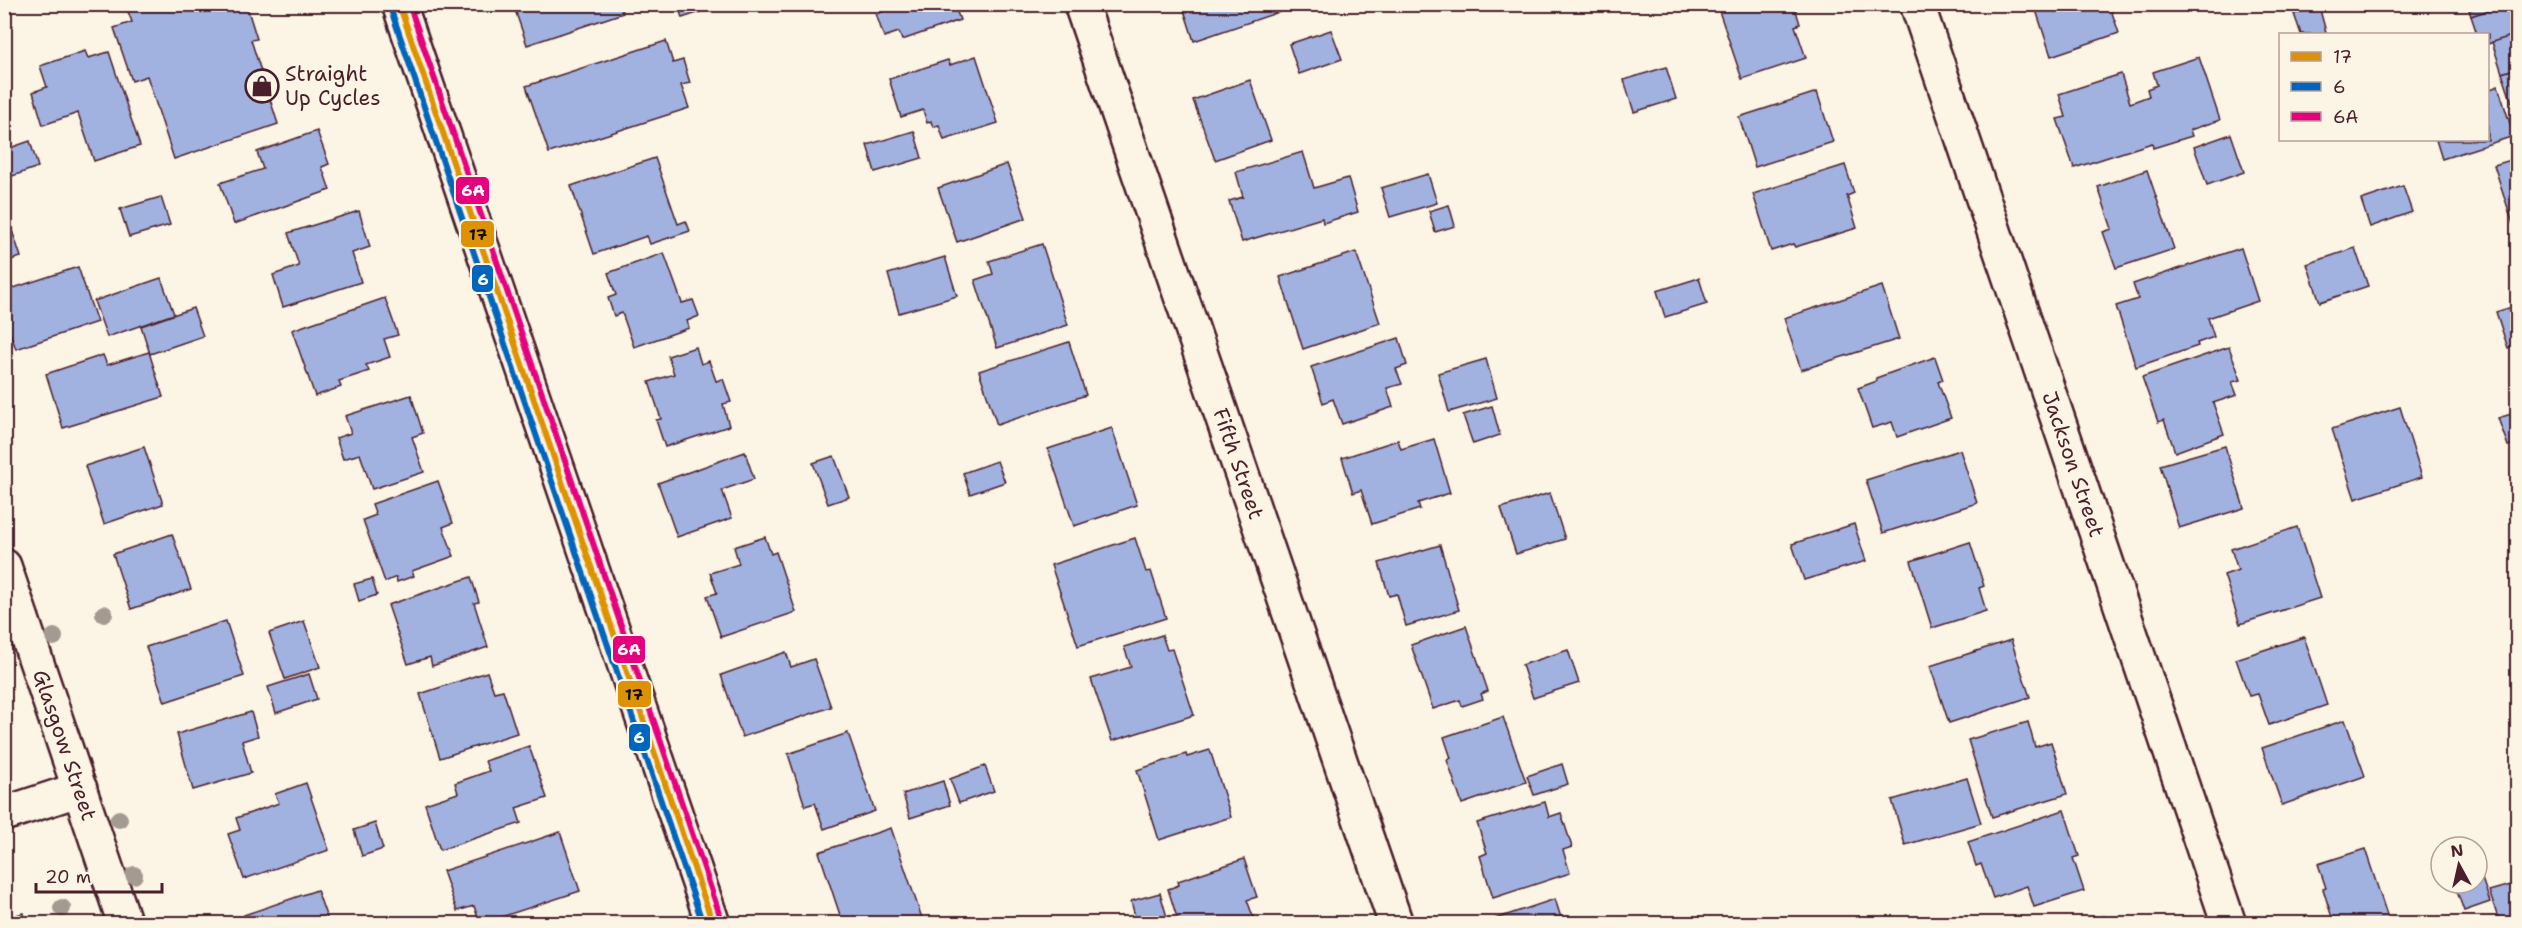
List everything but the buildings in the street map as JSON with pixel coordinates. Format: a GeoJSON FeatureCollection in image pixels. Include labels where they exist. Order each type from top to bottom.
{"type":"FeatureCollection","features":[{"type":"Feature","properties":{"kind":"street"},"geometry":{"type":"LineString","coordinates":[[399,4],[713,924]]}},
{"type":"Feature","properties":{"kind":"street","name":"Fifth Street"},"geometry":{"type":"LineString","coordinates":[[1081,4],[1396,924]]}},
{"type":"Feature","properties":{"kind":"street","name":"Jackson Street"},"geometry":{"type":"LineString","coordinates":[[1917,4],[2229,924]]}},
{"type":"Feature","properties":{"kind":"street","name":"Glasgow Street"},"geometry":{"type":"LineString","coordinates":[[4,566],[125,924]]}},
{"type":"Feature","properties":{"kind":"street"},"geometry":{"type":"LineString","coordinates":[[4,814],[80,789]]}},
{"type":"Feature","properties":{"kind":"transit line","name":"17"},"geometry":{"type":"LineString","coordinates":[[399,4],[713,924]]}},
{"type":"Feature","properties":{"kind":"transit line","name":"6A"},"geometry":{"type":"LineString","coordinates":[[409,4],[722,921]]}},
{"type":"Feature","properties":{"kind":"transit line","name":"6"},"geometry":{"type":"LineString","coordinates":[[390,7],[703,924]]}},
{"type":"Feature","properties":{"kind":"place","name":"Straight Up Cycles"},"geometry":{"type":"Point","coordinates":[262,86]}}]}
